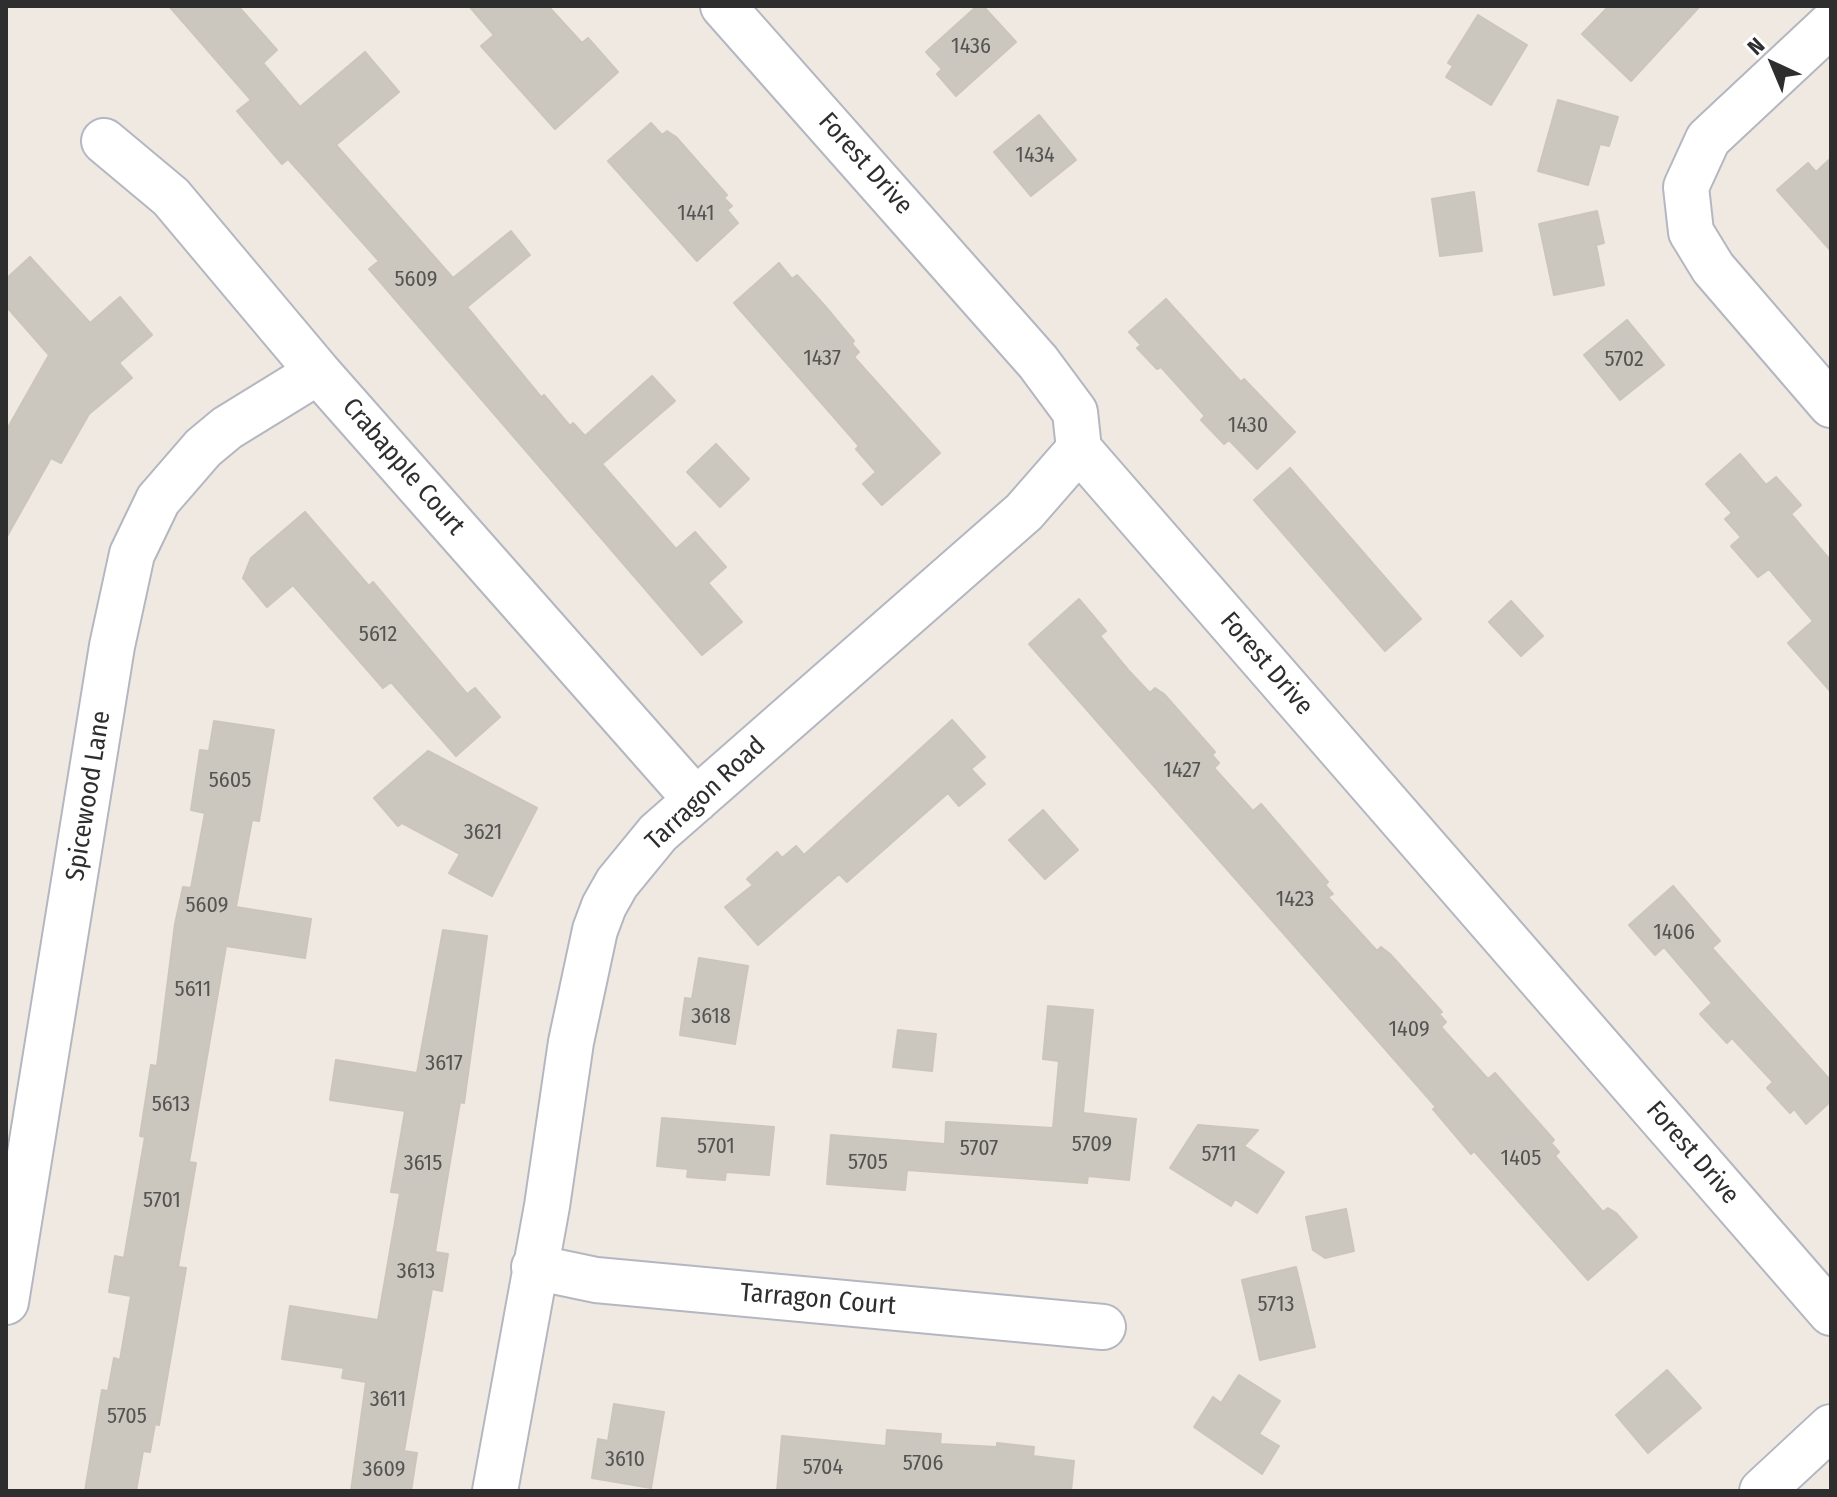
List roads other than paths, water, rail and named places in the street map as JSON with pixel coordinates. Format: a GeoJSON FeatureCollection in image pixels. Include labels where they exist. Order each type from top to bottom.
{"type":"FeatureCollection","features":[{"type":"Feature","properties":{"kind":"street","name":"Forest Drive"},"geometry":{"type":"LineString","coordinates":[[723,6],[1038,362],[1075,412],[1079,449],[1831,1313]]}},
{"type":"Feature","properties":{"kind":"street"},"geometry":{"type":"LineString","coordinates":[[1831,24],[1708,139],[1686,187],[1691,232],[1713,268],[1831,405]]}},
{"type":"Feature","properties":{"kind":"street","name":"Crabapple Court"},"geometry":{"type":"LineString","coordinates":[[104,141],[171,197],[318,372],[696,800]]}},
{"type":"Feature","properties":{"kind":"street","name":"Spicewood Lane"},"geometry":{"type":"LineString","coordinates":[[6,1302],[112,646],[132,554],[158,500],[203,448],[285,390],[318,372]]}},
{"type":"Feature","properties":{"kind":"street","name":"Tarragon Road"},"geometry":{"type":"LineString","coordinates":[[495,1491],[547,1206],[571,1042],[595,930],[617,883],[658,833],[1024,512],[1079,449]]}},
{"type":"Feature","properties":{"kind":"street","name":"Tarragon Court"},"geometry":{"type":"LineString","coordinates":[[534,1267],[596,1280],[1103,1327]]}},
{"type":"Feature","properties":{"kind":"street"},"geometry":{"type":"LineString","coordinates":[[1762,1491],[1831,1427]]}}]}
